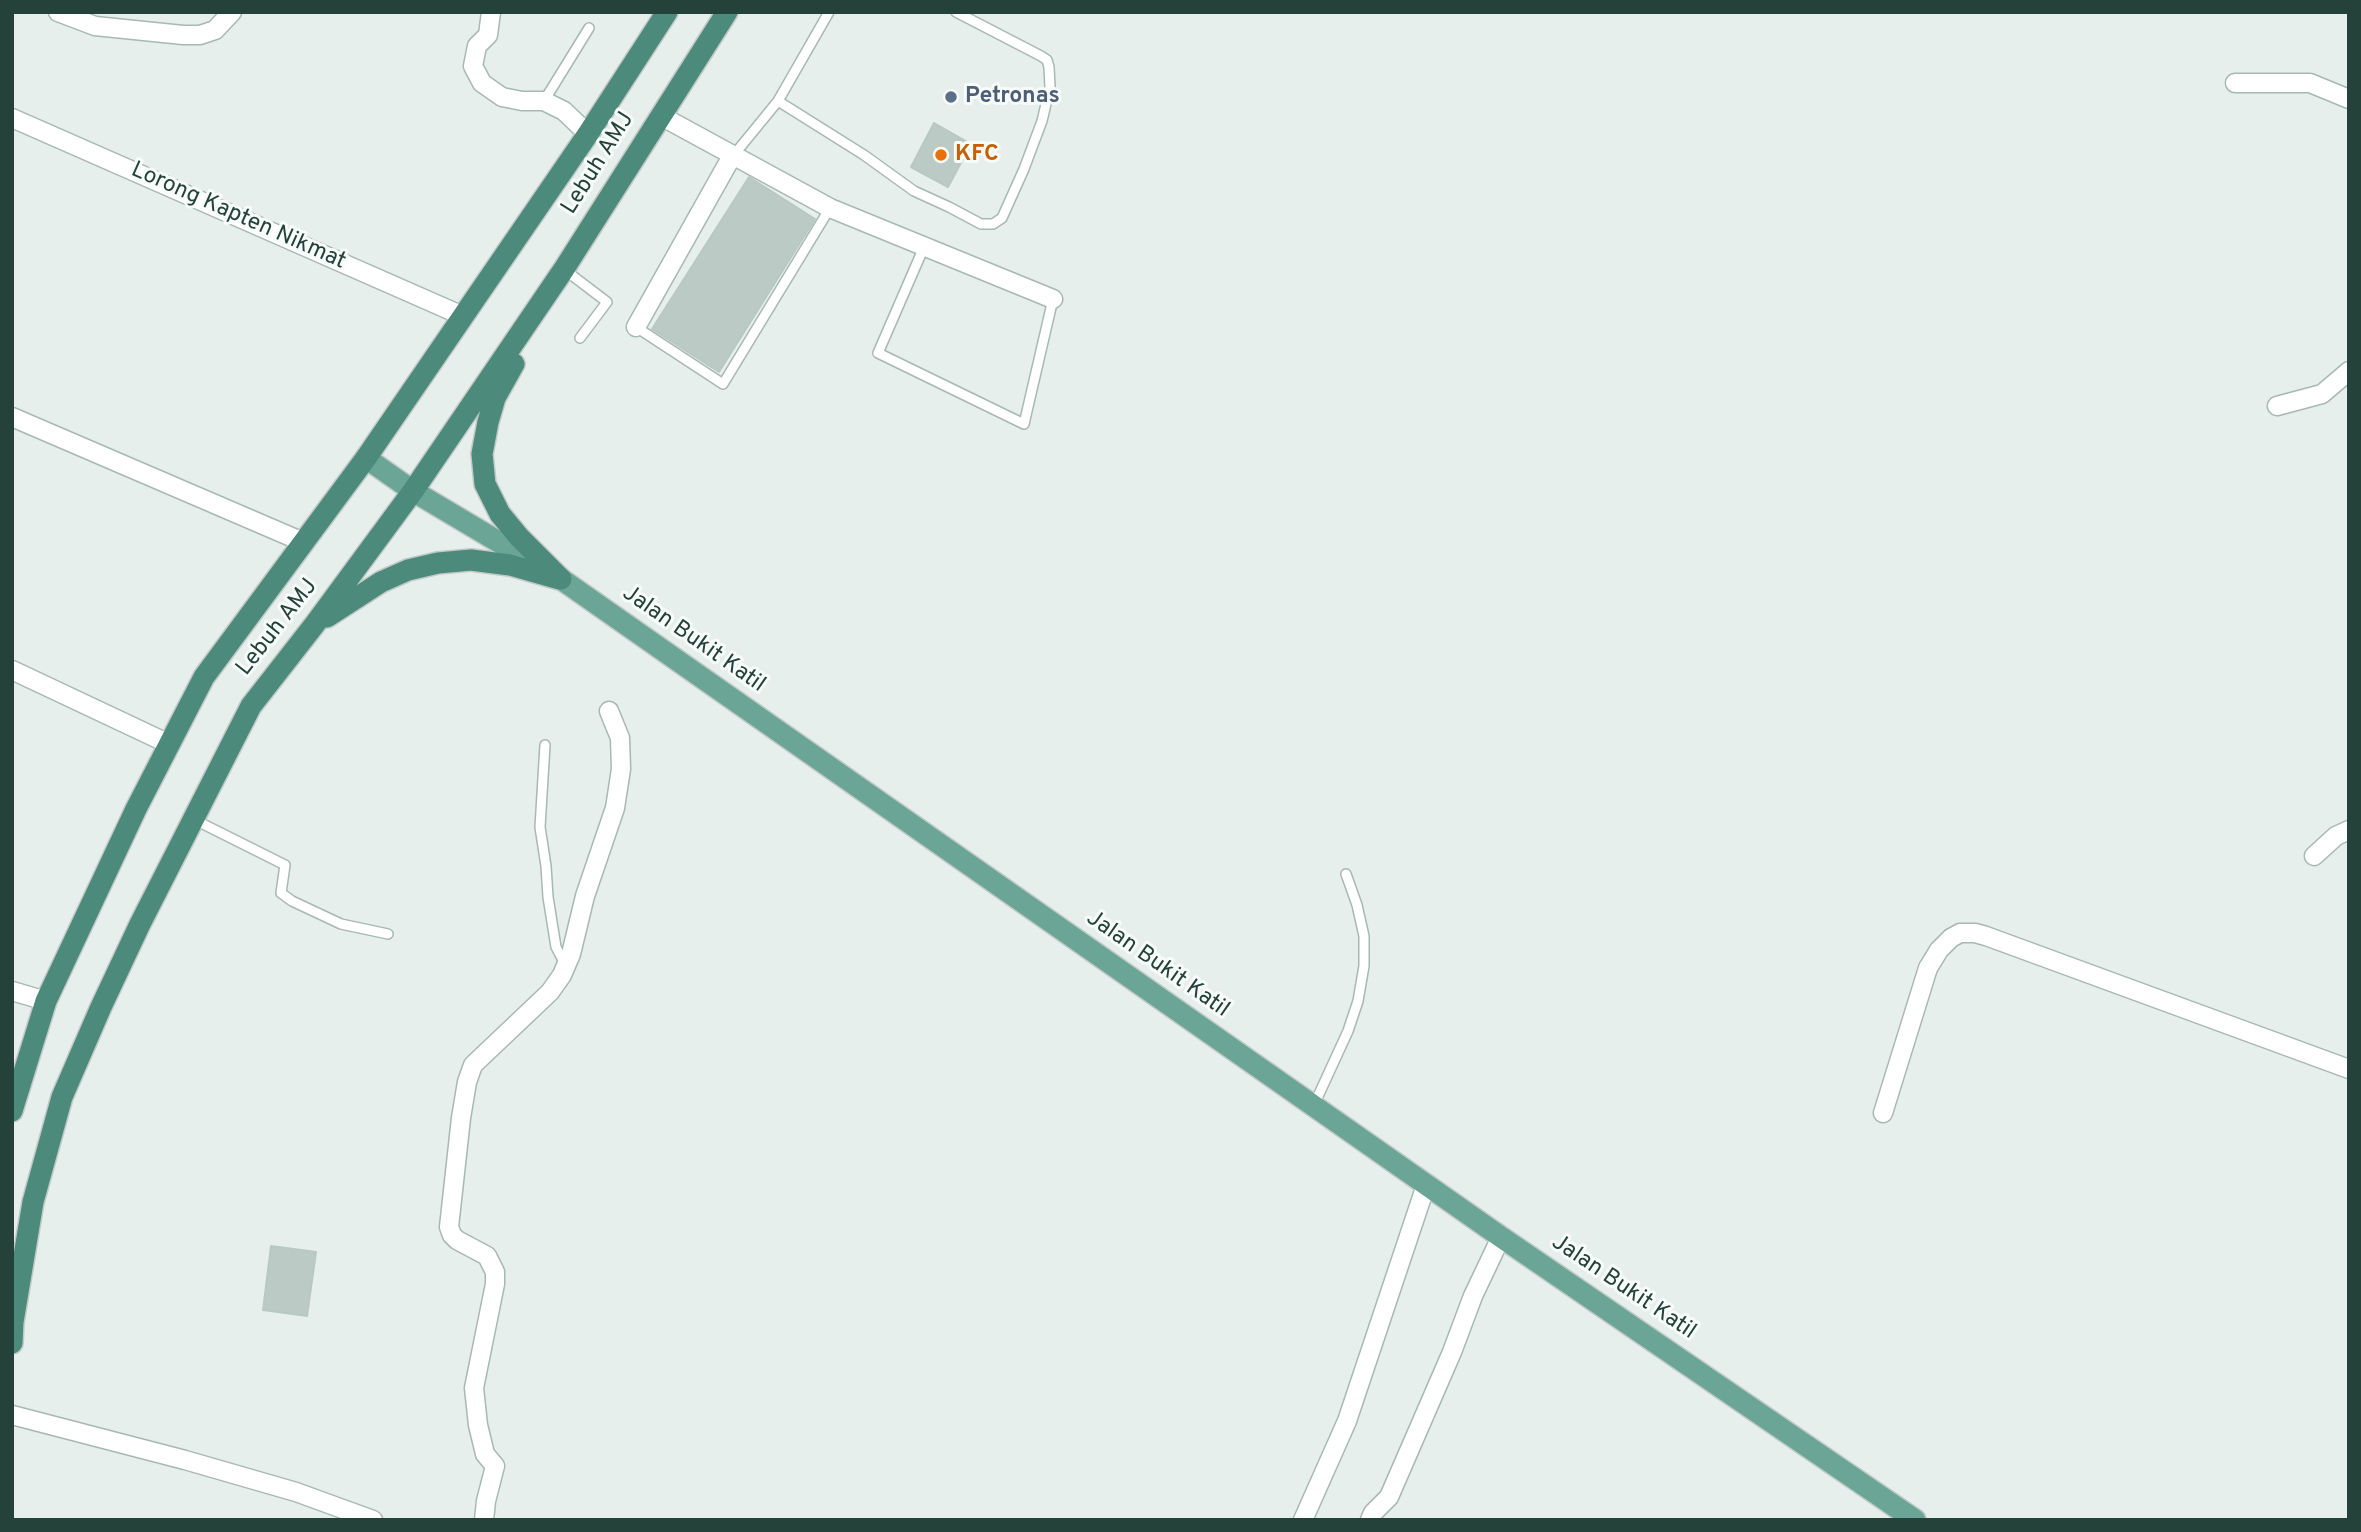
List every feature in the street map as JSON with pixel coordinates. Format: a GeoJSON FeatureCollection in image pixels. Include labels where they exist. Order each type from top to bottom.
{"type":"FeatureCollection","features":[{"type":"Feature","properties":{"kind":"highway","name":"Lebuh AMJ"},"geometry":{"type":"LineString","coordinates":[[12,1111],[46,1001],[204,677],[366,458],[588,134],[667,12]]}},
{"type":"Feature","properties":{"kind":"highway","name":"Lebuh AMJ"},"geometry":{"type":"LineString","coordinates":[[12,1343],[13,1322],[33,1202],[62,1097],[101,1007],[251,706],[413,491],[564,269],[727,12]]}},
{"type":"Feature","properties":{"kind":"highway"},"geometry":{"type":"LineString","coordinates":[[561,579],[500,514],[485,484],[482,454],[495,398],[564,269]]}},
{"type":"Feature","properties":{"kind":"highway"},"geometry":{"type":"LineString","coordinates":[[315,624],[381,582],[408,570],[438,564],[471,560],[510,565],[561,579]]}},
{"type":"Feature","properties":{"kind":"main road","name":"Jalan Bukit Katil"},"geometry":{"type":"LineString","coordinates":[[366,458],[413,491],[561,579],[1426,1185],[1915,1520]]}},
{"type":"Feature","properties":{"kind":"street"},"geometry":{"type":"LineString","coordinates":[[58,12],[95,26],[200,35],[215,30],[232,12]]}},
{"type":"Feature","properties":{"kind":"street"},"geometry":{"type":"LineString","coordinates":[[491,12],[488,35],[477,46],[473,66],[482,83],[502,97],[544,101],[564,111],[588,134]]}},
{"type":"Feature","properties":{"kind":"street"},"geometry":{"type":"LineString","coordinates":[[2235,83],[2310,83],[2349,99]]}},
{"type":"Feature","properties":{"kind":"street"},"geometry":{"type":"LineString","coordinates":[[662,116],[830,208],[1053,299]]}},
{"type":"Feature","properties":{"kind":"street","name":"Lorong Kapten Nikmat"},"geometry":{"type":"LineString","coordinates":[[12,118],[463,316]]}},
{"type":"Feature","properties":{"kind":"street"},"geometry":{"type":"LineString","coordinates":[[636,327],[732,156]]}},
{"type":"Feature","properties":{"kind":"street"},"geometry":{"type":"LineString","coordinates":[[2277,406],[2322,394],[2349,371]]}},
{"type":"Feature","properties":{"kind":"street"},"geometry":{"type":"LineString","coordinates":[[12,417],[303,542]]}},
{"type":"Feature","properties":{"kind":"street"},"geometry":{"type":"LineString","coordinates":[[12,670],[169,744]]}},
{"type":"Feature","properties":{"kind":"street"},"geometry":{"type":"LineString","coordinates":[[484,1520],[495,1466],[485,1454],[478,1425],[474,1388],[495,1284],[495,1272],[486,1256],[457,1240],[452,1236],[449,1227],[461,1118],[473,1065],[550,992],[571,954],[598,854],[615,808],[621,769],[620,738],[609,711]]}},
{"type":"Feature","properties":{"kind":"street"},"geometry":{"type":"LineString","coordinates":[[2314,856],[2336,836],[2349,830]]}},
{"type":"Feature","properties":{"kind":"street"},"geometry":{"type":"LineString","coordinates":[[1883,1112],[1928,968],[1939,950],[1960,933],[1986,936],[2349,1069]]}},
{"type":"Feature","properties":{"kind":"street"},"geometry":{"type":"LineString","coordinates":[[12,991],[46,1001]]}},
{"type":"Feature","properties":{"kind":"street"},"geometry":{"type":"LineString","coordinates":[[1303,1520],[1348,1421],[1426,1185]]}},
{"type":"Feature","properties":{"kind":"street"},"geometry":{"type":"LineString","coordinates":[[1370,1520],[1373,1513],[1389,1497],[1452,1352],[1473,1296],[1501,1237]]}},
{"type":"Feature","properties":{"kind":"street"},"geometry":{"type":"LineString","coordinates":[[12,1415],[296,1492],[373,1520]]}},
{"type":"Feature","properties":{"kind":"lane"},"geometry":{"type":"LineString","coordinates":[[732,156],[778,101],[829,12]]}},
{"type":"Feature","properties":{"kind":"lane"},"geometry":{"type":"LineString","coordinates":[[778,101],[864,155],[914,191],[950,206],[981,224],[993,224],[1002,218],[1033,145],[1050,87],[1049,67],[1047,60],[1041,56],[956,12]]}},
{"type":"Feature","properties":{"kind":"lane"},"geometry":{"type":"LineString","coordinates":[[544,101],[589,28]]}},
{"type":"Feature","properties":{"kind":"lane"},"geometry":{"type":"LineString","coordinates":[[636,327],[723,384],[830,208]]}},
{"type":"Feature","properties":{"kind":"lane"},"geometry":{"type":"LineString","coordinates":[[923,247],[878,354],[1024,424],[1053,299]]}},
{"type":"Feature","properties":{"kind":"lane"},"geometry":{"type":"LineString","coordinates":[[564,269],[607,302],[580,338]]}},
{"type":"Feature","properties":{"kind":"lane"},"geometry":{"type":"LineString","coordinates":[[545,745],[540,827],[556,947],[566,966]]}},
{"type":"Feature","properties":{"kind":"lane"},"geometry":{"type":"LineString","coordinates":[[194,819],[285,865],[281,893],[292,901],[341,924],[388,934]]}},
{"type":"Feature","properties":{"kind":"lane"},"geometry":{"type":"LineString","coordinates":[[1314,1106],[1348,1031],[1358,1001],[1364,966],[1364,936],[1346,874]]}},
{"type":"Feature","properties":{"kind":"building","name":"KFC"},"geometry":{"type":"Polygon","coordinates":[[[934,123],[971,144],[948,187],[911,167],[934,123]]]}},
{"type":"Feature","properties":{"kind":"building"},"geometry":{"type":"Polygon","coordinates":[[[749,177],[815,219],[719,372],[652,329],[749,177]]]}},
{"type":"Feature","properties":{"kind":"building"},"geometry":{"type":"Polygon","coordinates":[[[271,1246],[316,1252],[307,1316],[263,1310],[271,1246]]]}},
{"type":"Feature","properties":{"kind":"place","name":"Petronas"},"geometry":{"type":"Point","coordinates":[951,97]}},
{"type":"Feature","properties":{"kind":"place","name":"KFC"},"geometry":{"type":"Point","coordinates":[941,155]}}]}
